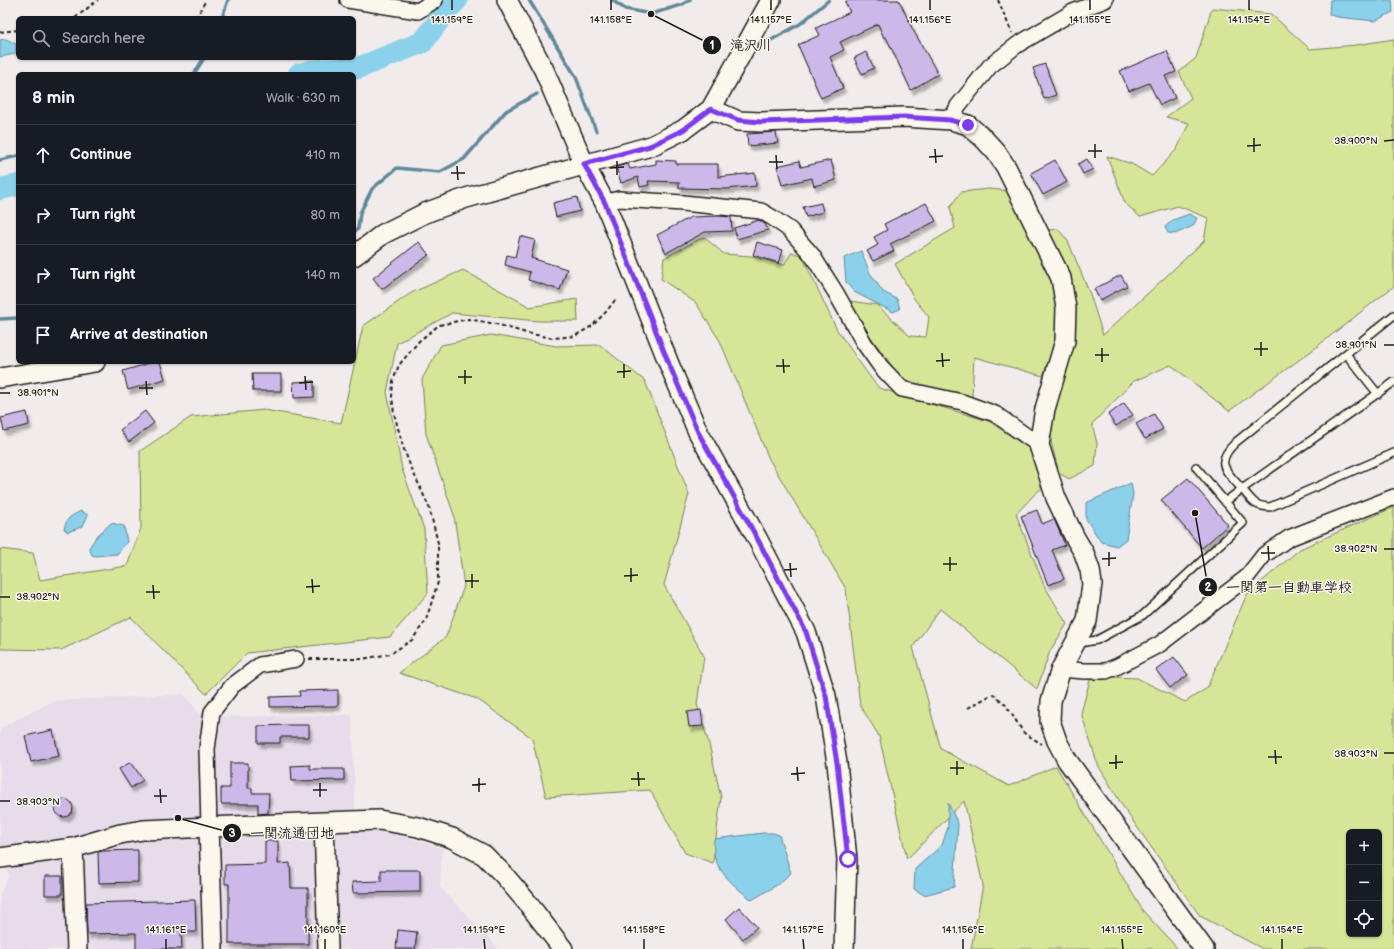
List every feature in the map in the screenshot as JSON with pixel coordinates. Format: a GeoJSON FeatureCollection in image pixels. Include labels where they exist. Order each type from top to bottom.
{"type":"FeatureCollection","features":[{"type":"Feature","properties":{"kind":"street"},"geometry":{"type":"LineString","coordinates":[[348,0],[418,11],[436,0]]}},
{"type":"Feature","properties":{"kind":"street"},"geometry":{"type":"LineString","coordinates":[[507,0],[544,70],[584,164],[605,203],[669,364],[698,432],[757,538],[806,632],[826,696],[839,778],[848,859],[844,949]]}},
{"type":"Feature","properties":{"kind":"street"},"geometry":{"type":"LineString","coordinates":[[356,254],[383,234],[425,213],[466,198],[650,146],[683,130],[711,109],[771,0]]}},
{"type":"Feature","properties":{"kind":"street"},"geometry":{"type":"LineString","coordinates":[[950,120],[958,106],[990,66],[1017,45],[1073,12],[1105,0]]}},
{"type":"Feature","properties":{"kind":"street"},"geometry":{"type":"LineString","coordinates":[[711,109],[738,120],[761,122],[904,117],[950,120],[968,125],[996,152],[1006,167],[1060,278],[1066,308],[1065,341],[1045,409],[1039,444],[1056,498],[1074,536],[1084,552],[1090,570],[1092,584],[1087,621],[1061,669],[1051,702],[1050,722],[1057,741],[1067,760],[1204,949]]}},
{"type":"Feature","properties":{"kind":"street"},"geometry":{"type":"LineString","coordinates":[[605,203],[619,199],[690,203],[761,211],[790,230],[812,255],[836,293],[864,343],[881,367],[902,389],[962,402],[995,414],[1039,444]]}},
{"type":"Feature","properties":{"kind":"street"},"geometry":{"type":"LineString","coordinates":[[0,378],[82,364]]}},
{"type":"Feature","properties":{"kind":"street"},"geometry":{"type":"LineString","coordinates":[[1061,669],[1084,671],[1106,670],[1118,666],[1160,644],[1246,578],[1264,555],[1290,538],[1394,498]]}},
{"type":"Feature","properties":{"kind":"street"},"geometry":{"type":"LineString","coordinates":[[214,949],[207,750],[212,712],[232,686],[260,665],[296,659]]}},
{"type":"Feature","properties":{"kind":"street"},"geometry":{"type":"LineString","coordinates":[[0,858],[73,848],[120,834],[143,830],[379,820],[418,827],[452,838],[484,855],[503,874],[526,901],[563,949]]}},
{"type":"Feature","properties":{"kind":"street"},"geometry":{"type":"LineString","coordinates":[[324,822],[328,949]]}},
{"type":"Feature","properties":{"kind":"street"},"geometry":{"type":"LineString","coordinates":[[73,848],[77,949]]}},
{"type":"Feature","properties":{"kind":"lane"},"geometry":{"type":"LineString","coordinates":[[1394,315],[1236,442],[1227,451],[1223,463],[1226,471],[1254,503],[1260,507],[1270,507],[1394,453]]}},
{"type":"Feature","properties":{"kind":"lane"},"geometry":{"type":"LineString","coordinates":[[1346,354],[1378,394]]}},
{"type":"Feature","properties":{"kind":"lane"},"geometry":{"type":"LineString","coordinates":[[1225,502],[1394,382]]}},
{"type":"Feature","properties":{"kind":"lane"},"geometry":{"type":"LineString","coordinates":[[1074,644],[1097,640],[1143,615],[1243,523],[1196,467]]}},
{"type":"Feature","properties":{"kind":"path"},"geometry":{"type":"LineString","coordinates":[[78,16],[98,0]]}},
{"type":"Feature","properties":{"kind":"path"},"geometry":{"type":"LineString","coordinates":[[197,16],[206,0]]}},
{"type":"Feature","properties":{"kind":"path"},"geometry":{"type":"LineString","coordinates":[[998,0],[1017,45]]}},
{"type":"Feature","properties":{"kind":"path"},"geometry":{"type":"LineString","coordinates":[[0,32],[16,30]]}},
{"type":"Feature","properties":{"kind":"path"},"geometry":{"type":"LineString","coordinates":[[296,659],[362,659],[390,654],[412,640],[426,620],[438,582],[438,543],[429,508],[403,447],[394,412],[392,396],[393,380],[399,365],[419,341],[439,325],[468,319],[496,324],[526,333],[553,338],[574,336],[592,326],[616,300]]}},
{"type":"Feature","properties":{"kind":"path"},"geometry":{"type":"LineString","coordinates":[[968,708],[993,694],[1005,704],[1024,733],[1042,744],[1057,741]]}},
{"type":"Feature","properties":{"kind":"shaded area"},"geometry":{"type":"Polygon","coordinates":[[[184,694],[202,717],[352,715],[356,830],[397,834],[442,848],[440,887],[499,949],[0,949],[0,895],[9,875],[0,855],[0,728],[53,701],[184,694]]]}},
{"type":"Feature","properties":{"kind":"green space"},"geometry":{"type":"Polygon","coordinates":[[[1212,8],[1271,14],[1310,49],[1356,45],[1394,39],[1394,286],[1310,352],[1229,411],[1171,365],[1134,381],[1092,424],[1097,443],[1095,466],[1069,479],[1059,473],[1051,442],[1066,269],[1049,230],[1058,229],[1068,241],[1090,294],[1103,335],[1204,241],[1208,218],[1178,206],[1140,217],[1125,203],[1107,156],[1132,164],[1152,176],[1177,149],[1189,123],[1166,117],[1191,98],[1179,72],[1196,58],[1212,8]]]}},
{"type":"Feature","properties":{"kind":"green space"},"geometry":{"type":"Polygon","coordinates":[[[988,189],[1013,191],[1040,250],[1061,306],[1055,343],[1043,376],[974,357],[972,397],[920,388],[903,381],[870,336],[850,301],[877,305],[910,336],[926,337],[929,317],[915,300],[895,264],[955,228],[950,207],[961,192],[988,189]]]}},
{"type":"Feature","properties":{"kind":"green space"},"geometry":{"type":"Polygon","coordinates":[[[704,237],[724,254],[751,256],[784,265],[792,252],[802,256],[837,330],[879,388],[989,421],[1028,448],[1042,470],[1044,486],[1016,514],[1044,585],[1067,624],[1050,651],[1037,689],[940,609],[913,647],[941,749],[1009,786],[1056,766],[1143,911],[1178,949],[971,949],[983,885],[964,801],[907,859],[879,736],[860,705],[846,589],[769,459],[720,341],[696,303],[661,279],[664,258],[704,237]]]}},
{"type":"Feature","properties":{"kind":"green space"},"geometry":{"type":"Polygon","coordinates":[[[463,270],[530,307],[577,299],[578,321],[538,321],[452,313],[397,343],[387,392],[402,469],[424,529],[428,593],[390,637],[247,653],[206,694],[131,617],[61,650],[0,649],[0,549],[33,553],[40,580],[127,566],[141,528],[140,451],[191,417],[264,410],[341,423],[354,364],[356,364],[356,357],[363,326],[411,293],[463,270]]]}},
{"type":"Feature","properties":{"kind":"green space"},"geometry":{"type":"Polygon","coordinates":[[[491,335],[556,346],[600,345],[645,381],[689,494],[664,585],[704,656],[697,704],[709,744],[721,797],[713,863],[685,853],[650,790],[546,797],[532,738],[477,699],[399,673],[446,637],[464,586],[454,515],[426,434],[422,379],[441,345],[491,335]]]}},
{"type":"Feature","properties":{"kind":"green space"},"geometry":{"type":"Polygon","coordinates":[[[1394,507],[1394,949],[1263,949],[1200,916],[1125,810],[1098,765],[1081,713],[1091,676],[1137,678],[1185,702],[1207,688],[1247,594],[1300,549],[1394,507]]]}},
{"type":"Feature","properties":{"kind":"water"},"geometry":{"type":"Polygon","coordinates":[[[1330,0],[1392,0],[1393,12],[1375,21],[1337,17],[1329,14],[1330,0]]]}},
{"type":"Feature","properties":{"kind":"water"},"geometry":{"type":"Polygon","coordinates":[[[6,39],[16,44],[15,54],[0,57],[0,40],[6,39]]]}},
{"type":"Feature","properties":{"kind":"water"},"geometry":{"type":"Polygon","coordinates":[[[1189,214],[1197,218],[1193,226],[1175,234],[1168,233],[1165,227],[1173,220],[1189,214]]]}},
{"type":"Feature","properties":{"kind":"water"},"geometry":{"type":"Polygon","coordinates":[[[861,251],[870,273],[883,292],[897,299],[900,309],[893,312],[854,292],[846,282],[844,258],[861,251]]]}},
{"type":"Feature","properties":{"kind":"water"},"geometry":{"type":"Polygon","coordinates":[[[1131,483],[1133,494],[1126,539],[1117,546],[1101,542],[1086,519],[1086,503],[1131,483]]]}},
{"type":"Feature","properties":{"kind":"water"},"geometry":{"type":"Polygon","coordinates":[[[81,511],[88,515],[83,526],[68,532],[64,529],[70,517],[81,511]]]}},
{"type":"Feature","properties":{"kind":"water"},"geometry":{"type":"Polygon","coordinates":[[[111,523],[124,526],[127,542],[117,554],[92,555],[89,548],[96,537],[111,523]]]}},
{"type":"Feature","properties":{"kind":"water"},"geometry":{"type":"Polygon","coordinates":[[[948,803],[958,824],[954,887],[924,895],[914,889],[915,869],[942,845],[948,827],[948,803]]]}},
{"type":"Feature","properties":{"kind":"water"},"geometry":{"type":"Polygon","coordinates":[[[773,833],[779,835],[791,873],[777,885],[752,900],[725,876],[717,864],[714,856],[714,839],[773,833]]]}},
{"type":"Feature","properties":{"kind":"building"},"geometry":{"type":"Polygon","coordinates":[[[850,0],[899,0],[912,28],[938,74],[911,90],[886,37],[884,38],[878,24],[840,42],[844,50],[830,57],[843,88],[821,98],[798,45],[820,35],[816,28],[850,12],[845,2],[850,0]]]}},
{"type":"Feature","properties":{"kind":"building"},"geometry":{"type":"Polygon","coordinates":[[[1167,51],[1176,72],[1165,76],[1175,98],[1160,105],[1149,83],[1129,91],[1120,71],[1167,51]]]}},
{"type":"Feature","properties":{"kind":"building"},"geometry":{"type":"Polygon","coordinates":[[[866,52],[874,68],[862,74],[854,58],[866,52]]]}},
{"type":"Feature","properties":{"kind":"building"},"geometry":{"type":"Polygon","coordinates":[[[1045,64],[1056,95],[1044,99],[1033,68],[1045,64]]]}},
{"type":"Feature","properties":{"kind":"building"},"geometry":{"type":"Polygon","coordinates":[[[776,132],[778,143],[748,146],[747,134],[776,132]]]}},
{"type":"Feature","properties":{"kind":"building"},"geometry":{"type":"Polygon","coordinates":[[[1087,159],[1093,169],[1083,174],[1078,164],[1087,159]]]}},
{"type":"Feature","properties":{"kind":"building"},"geometry":{"type":"Polygon","coordinates":[[[656,160],[676,161],[676,164],[718,164],[718,177],[755,173],[756,186],[726,189],[679,188],[679,182],[648,181],[649,185],[640,187],[638,177],[621,183],[616,167],[628,164],[630,169],[656,164],[656,160]]]}},
{"type":"Feature","properties":{"kind":"building"},"geometry":{"type":"Polygon","coordinates":[[[831,160],[836,180],[814,186],[812,178],[782,185],[777,166],[799,161],[801,167],[831,160]]]}},
{"type":"Feature","properties":{"kind":"building"},"geometry":{"type":"Polygon","coordinates":[[[1055,160],[1067,182],[1043,195],[1031,173],[1055,160]]]}},
{"type":"Feature","properties":{"kind":"building"},"geometry":{"type":"Polygon","coordinates":[[[577,197],[580,211],[556,217],[553,203],[577,197]]]}},
{"type":"Feature","properties":{"kind":"building"},"geometry":{"type":"Polygon","coordinates":[[[821,203],[823,212],[806,217],[803,207],[821,203]]]}},
{"type":"Feature","properties":{"kind":"building"},"geometry":{"type":"Polygon","coordinates":[[[926,203],[936,221],[890,244],[894,251],[873,261],[867,251],[878,245],[874,237],[887,230],[884,224],[926,203]]]}},
{"type":"Feature","properties":{"kind":"building"},"geometry":{"type":"Polygon","coordinates":[[[691,217],[731,217],[732,231],[705,232],[666,253],[657,235],[691,217]]]}},
{"type":"Feature","properties":{"kind":"building"},"geometry":{"type":"Polygon","coordinates":[[[759,220],[765,224],[768,230],[737,239],[734,228],[759,220]]]}},
{"type":"Feature","properties":{"kind":"building"},"geometry":{"type":"Polygon","coordinates":[[[520,236],[535,240],[531,258],[567,269],[560,290],[528,280],[530,272],[505,265],[507,255],[515,257],[520,236]]]}},
{"type":"Feature","properties":{"kind":"building"},"geometry":{"type":"Polygon","coordinates":[[[419,242],[429,255],[382,289],[373,278],[419,242]]]}},
{"type":"Feature","properties":{"kind":"building"},"geometry":{"type":"Polygon","coordinates":[[[757,242],[783,250],[779,263],[753,255],[757,242]]]}},
{"type":"Feature","properties":{"kind":"building"},"geometry":{"type":"Polygon","coordinates":[[[1121,275],[1127,286],[1100,300],[1094,289],[1121,275]]]}},
{"type":"Feature","properties":{"kind":"building"},"geometry":{"type":"Polygon","coordinates":[[[146,364],[161,364],[165,379],[128,390],[123,371],[146,364]]]}},
{"type":"Feature","properties":{"kind":"building"},"geometry":{"type":"Polygon","coordinates":[[[252,374],[281,374],[281,391],[253,391],[252,374]]]}},
{"type":"Feature","properties":{"kind":"building"},"geometry":{"type":"Polygon","coordinates":[[[314,381],[314,397],[294,398],[293,382],[314,381]]]}},
{"type":"Feature","properties":{"kind":"building"},"geometry":{"type":"Polygon","coordinates":[[[1124,403],[1133,415],[1116,426],[1108,415],[1124,403]]]}},
{"type":"Feature","properties":{"kind":"building"},"geometry":{"type":"Polygon","coordinates":[[[145,411],[154,423],[129,442],[120,430],[145,411]]]}},
{"type":"Feature","properties":{"kind":"building"},"geometry":{"type":"Polygon","coordinates":[[[27,412],[29,425],[4,431],[1,418],[27,412]]]}},
{"type":"Feature","properties":{"kind":"building"},"geometry":{"type":"Polygon","coordinates":[[[1154,414],[1163,429],[1145,439],[1136,424],[1154,414]]]}},
{"type":"Feature","properties":{"kind":"building"},"geometry":{"type":"Polygon","coordinates":[[[1188,478],[1228,525],[1202,548],[1161,500],[1188,478]]]}},
{"type":"Feature","properties":{"kind":"building"},"geometry":{"type":"Polygon","coordinates":[[[1037,510],[1042,524],[1054,519],[1065,545],[1052,550],[1064,579],[1048,585],[1021,516],[1037,510]]]}},
{"type":"Feature","properties":{"kind":"building"},"geometry":{"type":"Polygon","coordinates":[[[1174,657],[1188,675],[1170,688],[1156,670],[1174,657]]]}},
{"type":"Feature","properties":{"kind":"building"},"geometry":{"type":"Polygon","coordinates":[[[338,690],[338,706],[270,707],[270,697],[300,696],[299,691],[338,690]]]}},
{"type":"Feature","properties":{"kind":"building"},"geometry":{"type":"Polygon","coordinates":[[[701,710],[703,726],[689,727],[687,712],[701,710]]]}},
{"type":"Feature","properties":{"kind":"building"},"geometry":{"type":"Polygon","coordinates":[[[309,725],[309,737],[280,737],[280,743],[258,743],[258,726],[309,725]]]}},
{"type":"Feature","properties":{"kind":"building"},"geometry":{"type":"Polygon","coordinates":[[[53,730],[59,756],[31,762],[25,736],[53,730]]]}},
{"type":"Feature","properties":{"kind":"building"},"geometry":{"type":"Polygon","coordinates":[[[131,762],[143,780],[131,788],[119,769],[131,762]]]}},
{"type":"Feature","properties":{"kind":"building"},"geometry":{"type":"Polygon","coordinates":[[[230,763],[248,763],[248,788],[252,788],[252,793],[269,793],[268,813],[258,814],[258,804],[221,804],[221,788],[230,788],[230,763]]]}},
{"type":"Feature","properties":{"kind":"building"},"geometry":{"type":"Polygon","coordinates":[[[310,765],[310,769],[344,769],[344,780],[292,781],[291,766],[310,765]]]}},
{"type":"Feature","properties":{"kind":"building"},"geometry":{"type":"Polygon","coordinates":[[[64,799],[70,802],[73,808],[70,814],[64,817],[58,814],[55,808],[58,802],[64,799]]]}},
{"type":"Feature","properties":{"kind":"building"},"geometry":{"type":"Polygon","coordinates":[[[265,841],[278,841],[278,864],[290,863],[291,888],[308,888],[308,944],[229,944],[229,884],[225,884],[225,865],[265,864],[265,841]]]}},
{"type":"Feature","properties":{"kind":"building"},"geometry":{"type":"Polygon","coordinates":[[[138,850],[138,882],[99,883],[98,852],[138,850]]]}},
{"type":"Feature","properties":{"kind":"building"},"geometry":{"type":"Polygon","coordinates":[[[381,870],[420,870],[420,892],[353,893],[352,882],[381,881],[381,870]]]}},
{"type":"Feature","properties":{"kind":"building"},"geometry":{"type":"Polygon","coordinates":[[[45,876],[62,876],[62,895],[45,895],[45,876]]]}},
{"type":"Feature","properties":{"kind":"building"},"geometry":{"type":"Polygon","coordinates":[[[195,900],[196,932],[181,932],[182,949],[136,949],[136,933],[87,934],[86,903],[195,900]]]}},
{"type":"Feature","properties":{"kind":"building"},"geometry":{"type":"Polygon","coordinates":[[[739,907],[757,927],[743,939],[726,919],[739,907]]]}},
{"type":"Feature","properties":{"kind":"building"},"geometry":{"type":"Polygon","coordinates":[[[398,930],[417,932],[415,949],[396,949],[398,930]]]}},
{"type":"Feature","properties":{"kind":"waterway"},"geometry":{"type":"LineString","coordinates":[[223,16],[228,0]]}},
{"type":"Feature","properties":{"kind":"waterway"},"geometry":{"type":"LineString","coordinates":[[306,72],[358,68],[423,42],[445,12],[457,0]]}},
{"type":"Feature","properties":{"kind":"waterway"},"geometry":{"type":"LineString","coordinates":[[529,0],[576,77],[596,131]]}},
{"type":"Feature","properties":{"kind":"waterway"},"geometry":{"type":"LineString","coordinates":[[612,0],[625,9],[651,14],[681,5],[690,0]]}},
{"type":"Feature","properties":{"kind":"waterway"},"geometry":{"type":"LineString","coordinates":[[757,48],[800,24],[829,0]]}},
{"type":"Feature","properties":{"kind":"waterway"},"geometry":{"type":"LineString","coordinates":[[195,72],[203,60]]}},
{"type":"Feature","properties":{"kind":"waterway"},"geometry":{"type":"LineString","coordinates":[[356,230],[358,229],[360,213],[372,189],[397,168],[440,172],[464,159],[506,111],[537,94]]}},
{"type":"Feature","properties":{"kind":"waterway"},"geometry":{"type":"LineString","coordinates":[[0,160],[16,156]]}},
{"type":"Feature","properties":{"kind":"waterway"},"geometry":{"type":"LineString","coordinates":[[0,189],[16,185]]}},
{"type":"Feature","properties":{"kind":"waterway"},"geometry":{"type":"LineString","coordinates":[[0,319],[16,318]]}},
{"type":"Feature","properties":{"kind":"place","name":"滝沢川"},"geometry":{"type":"Point","coordinates":[651,14]}},
{"type":"Feature","properties":{"kind":"place","name":"一関第一自動車学校"},"geometry":{"type":"Point","coordinates":[1195,513]}},
{"type":"Feature","properties":{"kind":"place","name":"一関流通団地"},"geometry":{"type":"Point","coordinates":[178,818]}},
{"type":"Feature","properties":{"kind":"route"},"geometry":{"type":"LineString","coordinates":[[848,859],[837,763],[826,696],[806,632],[757,538],[698,432],[669,364],[605,203],[584,164],[650,146],[683,130],[711,109],[725,116],[738,120],[761,122],[904,117],[950,120],[968,125]]}}]}
